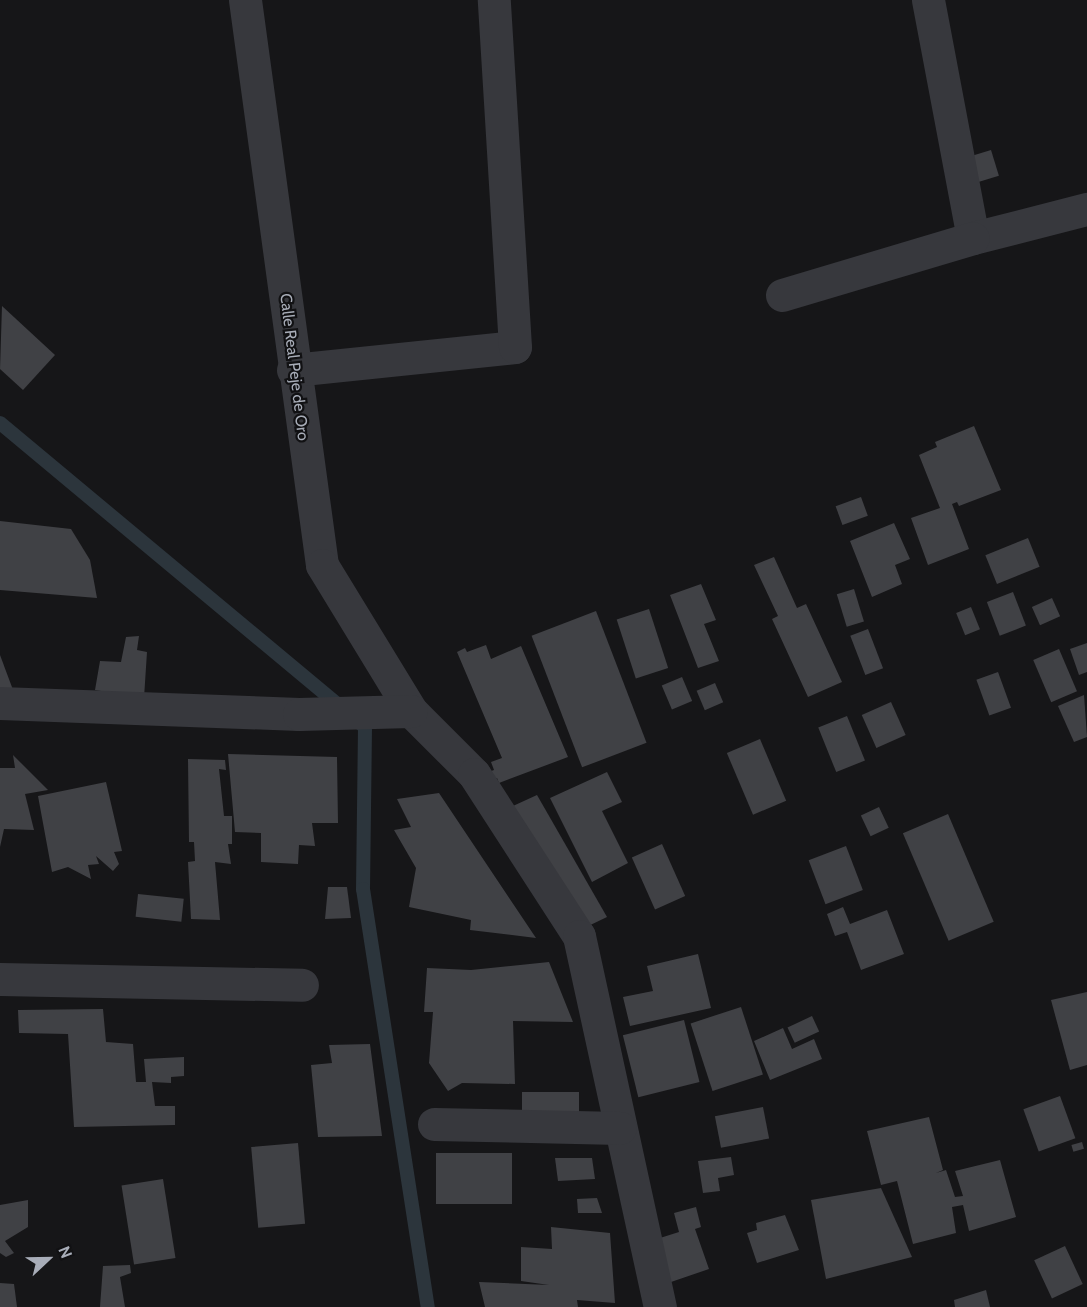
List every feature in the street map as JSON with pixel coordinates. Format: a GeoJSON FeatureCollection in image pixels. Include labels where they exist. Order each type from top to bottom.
{"type":"FeatureCollection","features":[{"type":"Feature","properties":{"kind":"street","name":"Calle Real Peje de Oro"},"geometry":{"type":"LineString","coordinates":[[245,0],[293,370],[322,564],[411,711],[474,774],[579,936],[660,1307]]}},
{"type":"Feature","properties":{"kind":"street"},"geometry":{"type":"LineString","coordinates":[[293,370],[515,347],[494,0]]}},
{"type":"Feature","properties":{"kind":"street"},"geometry":{"type":"LineString","coordinates":[[928,0],[973,238]]}},
{"type":"Feature","properties":{"kind":"street"},"geometry":{"type":"LineString","coordinates":[[782,294],[973,238],[1087,209]]}},
{"type":"Feature","properties":{"kind":"street"},"geometry":{"type":"LineString","coordinates":[[0,703],[299,714],[372,714],[411,711]]}},
{"type":"Feature","properties":{"kind":"street"},"geometry":{"type":"LineString","coordinates":[[0,979],[302,985]]}},
{"type":"Feature","properties":{"kind":"street"},"geometry":{"type":"LineString","coordinates":[[434,1124],[620,1128]]}},
{"type":"Feature","properties":{"kind":"building"},"geometry":{"type":"Polygon","coordinates":[[[991,150],[999,176],[976,183],[968,157],[991,150]]]}},
{"type":"Feature","properties":{"kind":"building"},"geometry":{"type":"Polygon","coordinates":[[[2,306],[55,355],[23,390],[0,369],[2,306]]]}},
{"type":"Feature","properties":{"kind":"building"},"geometry":{"type":"Polygon","coordinates":[[[974,426],[1001,490],[959,506],[957,502],[952,504],[969,549],[928,565],[911,518],[940,508],[919,455],[937,447],[935,442],[974,426]]]}},
{"type":"Feature","properties":{"kind":"building"},"geometry":{"type":"Polygon","coordinates":[[[861,497],[868,516],[842,525],[836,506],[861,497]]]}},
{"type":"Feature","properties":{"kind":"building"},"geometry":{"type":"Polygon","coordinates":[[[0,521],[71,529],[90,560],[97,598],[0,590],[0,521]]]}},
{"type":"Feature","properties":{"kind":"building"},"geometry":{"type":"Polygon","coordinates":[[[894,523],[910,559],[895,565],[902,584],[872,597],[850,541],[894,523]]]}},
{"type":"Feature","properties":{"kind":"building"},"geometry":{"type":"Polygon","coordinates":[[[1028,538],[1040,567],[997,584],[985,555],[1028,538]]]}},
{"type":"Feature","properties":{"kind":"building"},"geometry":{"type":"Polygon","coordinates":[[[774,557],[797,608],[806,604],[842,682],[808,697],[772,619],[778,616],[754,565],[774,557]]]}},
{"type":"Feature","properties":{"kind":"building"},"geometry":{"type":"Polygon","coordinates":[[[701,584],[716,620],[704,624],[719,661],[698,668],[670,595],[701,584]]]}},
{"type":"Feature","properties":{"kind":"building"},"geometry":{"type":"Polygon","coordinates":[[[854,589],[864,622],[847,627],[837,594],[854,589]]]}},
{"type":"Feature","properties":{"kind":"building"},"geometry":{"type":"Polygon","coordinates":[[[1013,592],[1026,626],[1000,636],[987,602],[1013,592]]]}},
{"type":"Feature","properties":{"kind":"building"},"geometry":{"type":"Polygon","coordinates":[[[1052,598],[1060,616],[1040,625],[1032,607],[1052,598]]]}},
{"type":"Feature","properties":{"kind":"building"},"geometry":{"type":"Polygon","coordinates":[[[971,607],[980,629],[965,635],[956,613],[971,607]]]}},
{"type":"Feature","properties":{"kind":"building"},"geometry":{"type":"Polygon","coordinates":[[[649,609],[668,668],[636,678],[617,620],[649,609]]]}},
{"type":"Feature","properties":{"kind":"building"},"geometry":{"type":"Polygon","coordinates":[[[596,611],[647,743],[582,767],[532,636],[596,611]]]}},
{"type":"Feature","properties":{"kind":"building"},"geometry":{"type":"Polygon","coordinates":[[[868,629],[883,668],[865,675],[850,636],[868,629]]]}},
{"type":"Feature","properties":{"kind":"building"},"geometry":{"type":"Polygon","coordinates":[[[139,636],[137,650],[147,652],[144,698],[95,690],[100,661],[121,662],[126,637],[139,636]]]}},
{"type":"Feature","properties":{"kind":"building"},"geometry":{"type":"Polygon","coordinates":[[[1087,643],[1087,672],[1079,675],[1070,649],[1087,643]]]}},
{"type":"Feature","properties":{"kind":"building"},"geometry":{"type":"Polygon","coordinates":[[[486,645],[491,659],[521,646],[568,757],[499,783],[497,778],[486,783],[483,774],[494,770],[491,762],[502,758],[457,652],[465,648],[467,652],[486,645]]]}},
{"type":"Feature","properties":{"kind":"building"},"geometry":{"type":"Polygon","coordinates":[[[1059,649],[1077,691],[1051,702],[1033,660],[1059,649]]]}},
{"type":"Feature","properties":{"kind":"building"},"geometry":{"type":"Polygon","coordinates":[[[0,655],[16,698],[0,698],[0,655]]]}},
{"type":"Feature","properties":{"kind":"building"},"geometry":{"type":"Polygon","coordinates":[[[998,672],[1011,708],[989,716],[976,680],[998,672]]]}},
{"type":"Feature","properties":{"kind":"building"},"geometry":{"type":"Polygon","coordinates":[[[682,677],[692,701],[672,710],[662,686],[682,677]]]}},
{"type":"Feature","properties":{"kind":"building"},"geometry":{"type":"Polygon","coordinates":[[[715,683],[723,702],[705,710],[697,691],[715,683]]]}},
{"type":"Feature","properties":{"kind":"building"},"geometry":{"type":"Polygon","coordinates":[[[1084,695],[1087,737],[1074,742],[1058,706],[1084,695]]]}},
{"type":"Feature","properties":{"kind":"building"},"geometry":{"type":"Polygon","coordinates":[[[891,702],[906,735],[876,748],[862,715],[891,702]]]}},
{"type":"Feature","properties":{"kind":"building"},"geometry":{"type":"Polygon","coordinates":[[[847,716],[865,761],[836,772],[818,728],[847,716]]]}},
{"type":"Feature","properties":{"kind":"building"},"geometry":{"type":"Polygon","coordinates":[[[760,739],[786,801],[753,815],[727,753],[760,739]]]}},
{"type":"Feature","properties":{"kind":"building"},"geometry":{"type":"Polygon","coordinates":[[[228,754],[337,757],[338,823],[312,823],[315,846],[299,845],[298,864],[261,862],[261,833],[235,832],[228,754]]]}},
{"type":"Feature","properties":{"kind":"building"},"geometry":{"type":"Polygon","coordinates":[[[13,755],[48,790],[25,794],[34,830],[4,829],[0,847],[0,768],[15,768],[13,755]]]}},
{"type":"Feature","properties":{"kind":"building"},"geometry":{"type":"Polygon","coordinates":[[[188,759],[225,760],[226,770],[219,769],[224,816],[232,816],[232,844],[228,844],[231,864],[215,862],[220,920],[191,919],[188,862],[195,861],[194,842],[189,842],[188,759]]]}},
{"type":"Feature","properties":{"kind":"building"},"geometry":{"type":"Polygon","coordinates":[[[607,772],[622,802],[602,811],[628,863],[592,882],[550,798],[607,772]]]}},
{"type":"Feature","properties":{"kind":"building"},"geometry":{"type":"Polygon","coordinates":[[[106,782],[122,851],[114,852],[119,864],[113,871],[96,856],[99,864],[88,865],[91,879],[68,867],[52,872],[38,796],[106,782]]]}},
{"type":"Feature","properties":{"kind":"building"},"geometry":{"type":"Polygon","coordinates":[[[439,793],[536,938],[470,930],[471,920],[409,907],[416,868],[394,830],[411,827],[397,799],[439,793]]]}},
{"type":"Feature","properties":{"kind":"building"},"geometry":{"type":"Polygon","coordinates":[[[537,795],[607,917],[580,930],[504,810],[537,795]]]}},
{"type":"Feature","properties":{"kind":"building"},"geometry":{"type":"Polygon","coordinates":[[[879,807],[889,828],[871,836],[861,815],[879,807]]]}},
{"type":"Feature","properties":{"kind":"building"},"geometry":{"type":"Polygon","coordinates":[[[948,814],[994,922],[949,941],[903,833],[948,814]]]}},
{"type":"Feature","properties":{"kind":"building"},"geometry":{"type":"Polygon","coordinates":[[[662,844],[685,896],[655,909],[632,857],[662,844]]]}},
{"type":"Feature","properties":{"kind":"building"},"geometry":{"type":"Polygon","coordinates":[[[846,846],[863,890],[826,904],[809,860],[846,846]]]}},
{"type":"Feature","properties":{"kind":"building"},"geometry":{"type":"Polygon","coordinates":[[[328,887],[347,887],[351,918],[325,919],[328,887]]]}},
{"type":"Feature","properties":{"kind":"building"},"geometry":{"type":"Polygon","coordinates":[[[138,894],[184,899],[181,922],[136,917],[138,894]]]}},
{"type":"Feature","properties":{"kind":"building"},"geometry":{"type":"Polygon","coordinates":[[[843,907],[850,924],[887,910],[904,954],[861,970],[847,932],[835,936],[827,914],[843,907]]]}},
{"type":"Feature","properties":{"kind":"building"},"geometry":{"type":"Polygon","coordinates":[[[698,954],[711,1008],[630,1026],[623,997],[653,991],[647,966],[698,954]]]}},
{"type":"Feature","properties":{"kind":"building"},"geometry":{"type":"Polygon","coordinates":[[[549,962],[573,1022],[513,1021],[515,1084],[462,1083],[448,1091],[429,1063],[433,1012],[424,1012],[427,968],[471,970],[549,962]]]}},
{"type":"Feature","properties":{"kind":"building"},"geometry":{"type":"Polygon","coordinates":[[[1087,992],[1087,1065],[1070,1070],[1051,1000],[1087,992]]]}},
{"type":"Feature","properties":{"kind":"building"},"geometry":{"type":"Polygon","coordinates":[[[741,1007],[763,1075],[713,1091],[691,1023],[741,1007]]]}},
{"type":"Feature","properties":{"kind":"building"},"geometry":{"type":"Polygon","coordinates":[[[103,1009],[106,1042],[133,1044],[136,1082],[146,1082],[144,1059],[184,1057],[184,1076],[171,1077],[171,1083],[152,1082],[155,1106],[175,1106],[175,1125],[74,1127],[68,1034],[19,1033],[18,1010],[103,1009]]]}},
{"type":"Feature","properties":{"kind":"building"},"geometry":{"type":"Polygon","coordinates":[[[812,1016],[819,1031],[795,1043],[788,1027],[812,1016]]]}},
{"type":"Feature","properties":{"kind":"building"},"geometry":{"type":"Polygon","coordinates":[[[684,1020],[699,1082],[638,1097],[623,1035],[684,1020]]]}},
{"type":"Feature","properties":{"kind":"building"},"geometry":{"type":"Polygon","coordinates":[[[783,1028],[792,1049],[814,1039],[822,1059],[770,1080],[754,1041],[783,1028]]]}},
{"type":"Feature","properties":{"kind":"building"},"geometry":{"type":"Polygon","coordinates":[[[370,1044],[382,1136],[318,1137],[311,1065],[332,1063],[329,1045],[370,1044]]]}},
{"type":"Feature","properties":{"kind":"building"},"geometry":{"type":"Polygon","coordinates":[[[522,1092],[579,1092],[579,1138],[522,1138],[522,1092]]]}},
{"type":"Feature","properties":{"kind":"building"},"geometry":{"type":"Polygon","coordinates":[[[1060,1096],[1075,1138],[1039,1152],[1023,1109],[1060,1096]]]}},
{"type":"Feature","properties":{"kind":"building"},"geometry":{"type":"Polygon","coordinates":[[[763,1107],[769,1138],[721,1148],[715,1116],[763,1107]]]}},
{"type":"Feature","properties":{"kind":"building"},"geometry":{"type":"Polygon","coordinates":[[[929,1117],[943,1170],[936,1173],[946,1170],[955,1197],[963,1196],[955,1171],[1000,1160],[1016,1217],[969,1231],[963,1205],[952,1207],[956,1233],[913,1244],[897,1181],[881,1185],[867,1131],[929,1117]]]}},
{"type":"Feature","properties":{"kind":"building"},"geometry":{"type":"Polygon","coordinates":[[[1082,1142],[1084,1149],[1073,1152],[1071,1145],[1082,1142]]]}},
{"type":"Feature","properties":{"kind":"building"},"geometry":{"type":"Polygon","coordinates":[[[298,1143],[305,1224],[258,1228],[251,1147],[298,1143]]]}},
{"type":"Feature","properties":{"kind":"building"},"geometry":{"type":"Polygon","coordinates":[[[436,1153],[512,1153],[512,1204],[436,1204],[436,1153]]]}},
{"type":"Feature","properties":{"kind":"building"},"geometry":{"type":"Polygon","coordinates":[[[731,1157],[734,1175],[718,1178],[720,1191],[703,1193],[698,1161],[731,1157]]]}},
{"type":"Feature","properties":{"kind":"building"},"geometry":{"type":"Polygon","coordinates":[[[555,1158],[592,1158],[595,1179],[558,1181],[555,1158]]]}},
{"type":"Feature","properties":{"kind":"building"},"geometry":{"type":"Polygon","coordinates":[[[163,1179],[176,1258],[134,1265],[122,1186],[163,1179]]]}},
{"type":"Feature","properties":{"kind":"building"},"geometry":{"type":"Polygon","coordinates":[[[881,1188],[912,1257],[826,1279],[811,1200],[881,1188]]]}},
{"type":"Feature","properties":{"kind":"building"},"geometry":{"type":"Polygon","coordinates":[[[597,1198],[602,1213],[578,1213],[577,1199],[597,1198]]]}},
{"type":"Feature","properties":{"kind":"building"},"geometry":{"type":"Polygon","coordinates":[[[28,1200],[28,1227],[5,1241],[14,1253],[6,1257],[0,1253],[0,1205],[28,1200]]]}},
{"type":"Feature","properties":{"kind":"building"},"geometry":{"type":"Polygon","coordinates":[[[696,1207],[701,1227],[695,1229],[709,1269],[671,1282],[660,1238],[679,1232],[674,1213],[696,1207]]]}},
{"type":"Feature","properties":{"kind":"building"},"geometry":{"type":"Polygon","coordinates":[[[785,1215],[799,1250],[757,1263],[747,1233],[757,1230],[756,1223],[785,1215]]]}},
{"type":"Feature","properties":{"kind":"building"},"geometry":{"type":"Polygon","coordinates":[[[551,1227],[610,1233],[615,1303],[577,1300],[578,1307],[485,1307],[479,1282],[549,1285],[521,1281],[521,1247],[552,1249],[551,1227]]]}},
{"type":"Feature","properties":{"kind":"building"},"geometry":{"type":"Polygon","coordinates":[[[1065,1246],[1083,1284],[1052,1298],[1034,1260],[1065,1246]]]}},
{"type":"Feature","properties":{"kind":"building"},"geometry":{"type":"Polygon","coordinates":[[[130,1265],[131,1273],[120,1277],[125,1307],[100,1307],[103,1266],[130,1265]]]}},
{"type":"Feature","properties":{"kind":"building"},"geometry":{"type":"Polygon","coordinates":[[[0,1283],[14,1284],[17,1307],[0,1307],[0,1283]]]}},
{"type":"Feature","properties":{"kind":"building"},"geometry":{"type":"Polygon","coordinates":[[[986,1290],[990,1307],[955,1307],[954,1300],[986,1290]]]}},
{"type":"Feature","properties":{"kind":"waterway"},"geometry":{"type":"LineString","coordinates":[[0,423],[365,727],[363,889],[428,1307]]}}]}
